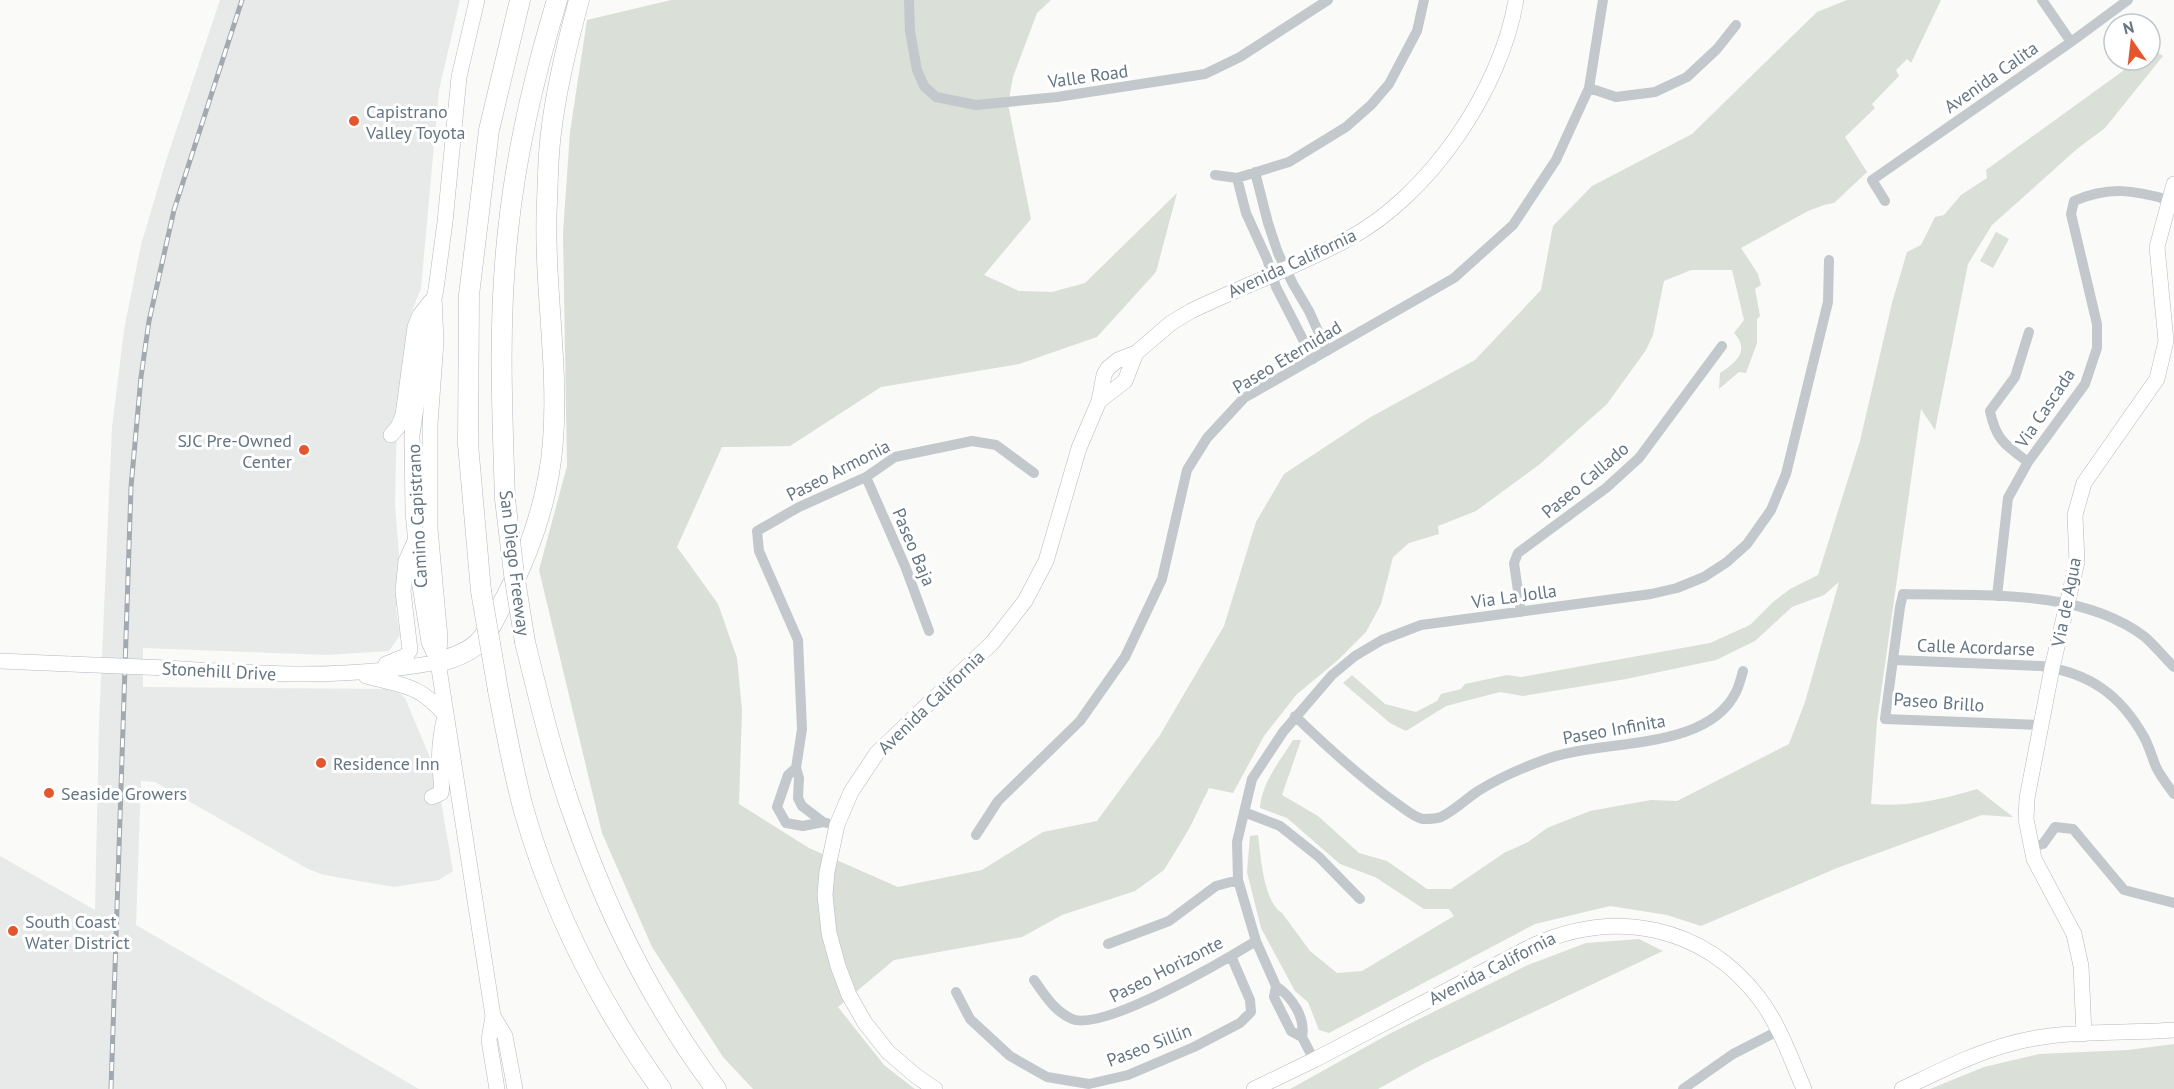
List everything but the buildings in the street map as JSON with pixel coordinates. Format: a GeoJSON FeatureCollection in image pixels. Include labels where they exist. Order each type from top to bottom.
{"type":"FeatureCollection","features":[{"type":"Feature","properties":{"kind":"highway","name":"San Diego Freeway"},"geometry":{"type":"LineString","coordinates":[[520,0],[489,130],[469,295],[468,444],[481,591],[509,747],[525,812],[569,933],[615,1021],[661,1089]]}},
{"type":"Feature","properties":{"kind":"highway","name":"San Diego Freeway"},"geometry":{"type":"LineString","coordinates":[[557,0],[537,70],[527,116],[508,232],[502,306],[501,396],[505,499],[514,574],[525,642],[573,814],[613,915],[665,1015],[716,1089]]}},
{"type":"Feature","properties":{"kind":"highway"},"geometry":{"type":"LineString","coordinates":[[438,662],[462,656],[483,639],[521,568],[548,480],[553,441],[554,403],[547,246],[550,134],[566,50],[579,0]]}},
{"type":"Feature","properties":{"kind":"highway"},"geometry":{"type":"LineString","coordinates":[[665,1015],[729,1089]]}},
{"type":"Feature","properties":{"kind":"main road","name":"Camino Capistrano"},"geometry":{"type":"LineString","coordinates":[[438,662],[429,642],[420,586],[412,484],[412,435],[424,344],[434,297],[445,222],[459,77],[477,0]]}},
{"type":"Feature","properties":{"kind":"main road","name":"Avenida California"},"geometry":{"type":"LineString","coordinates":[[935,1089],[888,1052],[865,1023],[849,995],[829,933],[825,895],[830,824],[877,753],[993,642],[1025,601],[1046,561],[1079,448],[1099,401],[1101,383],[1108,368],[1118,360],[1136,353],[1171,322],[1191,311],[1350,239],[1409,194],[1442,160],[1482,97],[1507,33],[1516,0]]}},
{"type":"Feature","properties":{"kind":"main road","name":"Via de Agua"},"geometry":{"type":"LineString","coordinates":[[2084,1034],[2081,966],[2074,934],[2056,903],[2031,847],[2026,819],[2027,798],[2052,668],[2077,562],[2075,515],[2084,483],[2157,379],[2166,341],[2157,247],[2174,184]]}},
{"type":"Feature","properties":{"kind":"main road","name":"Camino Capistrano"},"geometry":{"type":"LineString","coordinates":[[434,297],[435,365],[430,424],[430,529],[440,638],[438,662],[493,1016],[489,1040],[497,1089]]}},
{"type":"Feature","properties":{"kind":"main road"},"geometry":{"type":"LineString","coordinates":[[391,435],[398,427],[403,415],[415,327],[420,315],[434,297]]}},
{"type":"Feature","properties":{"kind":"main road"},"geometry":{"type":"LineString","coordinates":[[430,529],[422,506],[421,444],[412,435],[423,422],[426,412],[435,325]]}},
{"type":"Feature","properties":{"kind":"main road","name":"Avenida California"},"geometry":{"type":"LineString","coordinates":[[1099,401],[1125,381],[1136,353]]}},
{"type":"Feature","properties":{"kind":"main road"},"geometry":{"type":"LineString","coordinates":[[354,673],[397,662],[406,657],[410,650],[403,591],[406,561],[416,538]]}},
{"type":"Feature","properties":{"kind":"main road","name":"Stonehill Drive"},"geometry":{"type":"LineString","coordinates":[[0,661],[327,675],[396,670],[438,662]]}},
{"type":"Feature","properties":{"kind":"main road"},"geometry":{"type":"LineString","coordinates":[[354,673],[406,685],[431,699],[445,715],[440,737],[442,789],[441,793],[432,797],[447,802],[462,817]]}},
{"type":"Feature","properties":{"kind":"main road","name":"Avenida California"},"geometry":{"type":"LineString","coordinates":[[1254,1089],[1314,1060],[1532,945],[1555,935],[1606,925],[1649,928],[1668,933],[1698,946],[1742,978],[1761,999],[1804,1089]]}},
{"type":"Feature","properties":{"kind":"main road","name":"Camino Capistrano"},"geometry":{"type":"LineString","coordinates":[[493,1016],[505,1035],[514,1089]]}},
{"type":"Feature","properties":{"kind":"main road"},"geometry":{"type":"LineString","coordinates":[[1902,1089],[1958,1062],[2013,1043],[2048,1036],[2174,1030]]}},
{"type":"Feature","properties":{"kind":"street","name":"Valle Road"},"geometry":{"type":"LineString","coordinates":[[909,0],[910,31],[917,70],[924,86],[936,97],[976,105],[1057,97],[1205,74],[1240,57],[1328,0]]}},
{"type":"Feature","properties":{"kind":"street"},"geometry":{"type":"LineString","coordinates":[[1215,175],[1238,178],[1289,162],[1347,127],[1389,84],[1417,31],[1424,0]]}},
{"type":"Feature","properties":{"kind":"street","name":"Paseo Eternidad"},"geometry":{"type":"LineString","coordinates":[[976,835],[998,801],[1080,721],[1125,657],[1162,579],[1187,470],[1207,438],[1244,398],[1454,278],[1513,225],[1556,160],[1589,88],[1603,0]]}},
{"type":"Feature","properties":{"kind":"street"},"geometry":{"type":"LineString","coordinates":[[2042,0],[2071,42]]}},
{"type":"Feature","properties":{"kind":"street","name":"Avenida Calita"},"geometry":{"type":"LineString","coordinates":[[1885,201],[1872,180],[2128,0]]}},
{"type":"Feature","properties":{"kind":"street"},"geometry":{"type":"LineString","coordinates":[[1589,88],[1616,97],[1655,92],[1688,77],[1717,49],[1736,25]]}},
{"type":"Feature","properties":{"kind":"street"},"geometry":{"type":"LineString","coordinates":[[1255,172],[1279,271],[1276,287],[1313,359]]}},
{"type":"Feature","properties":{"kind":"street"},"geometry":{"type":"LineString","coordinates":[[1238,178],[1246,213],[1279,271],[1309,311],[1327,351]]}},
{"type":"Feature","properties":{"kind":"street","name":"Via Cascada"},"geometry":{"type":"LineString","coordinates":[[1997,596],[2008,498],[2028,462],[2085,384],[2097,348],[2097,324],[2071,214],[2074,201],[2111,191],[2135,191],[2169,200]]}},
{"type":"Feature","properties":{"kind":"street"},"geometry":{"type":"LineString","coordinates":[[1246,213],[1265,207]]}},
{"type":"Feature","properties":{"kind":"street","name":"Via La Jolla"},"geometry":{"type":"LineString","coordinates":[[1314,1060],[1302,1037],[1304,1025],[1286,992],[1276,986],[1256,941],[1238,880],[1237,842],[1252,779],[1295,716],[1332,675],[1355,656],[1382,640],[1421,625],[1651,594],[1677,588],[1704,577],[1727,562],[1747,544],[1771,510],[1786,474],[1828,302],[1829,260]]}},
{"type":"Feature","properties":{"kind":"street"},"geometry":{"type":"LineString","coordinates":[[1298,329],[1313,323]]}},
{"type":"Feature","properties":{"kind":"street"},"geometry":{"type":"LineString","coordinates":[[2028,462],[2003,444],[1994,429],[1990,411],[2015,377],[2029,332]]}},
{"type":"Feature","properties":{"kind":"street","name":"Paseo Callado"},"geometry":{"type":"LineString","coordinates":[[1521,612],[1514,563],[1518,553],[1606,488],[1639,458],[1722,346]]}},
{"type":"Feature","properties":{"kind":"street","name":"Paseo Armonia"},"geometry":{"type":"LineString","coordinates":[[796,768],[802,729],[798,640],[759,551],[757,531],[799,507],[866,477],[895,457],[972,441],[996,446],[1034,473]]}},
{"type":"Feature","properties":{"kind":"street","name":"Paseo Baja"},"geometry":{"type":"LineString","coordinates":[[866,477],[905,566],[929,631]]}},
{"type":"Feature","properties":{"kind":"street","name":"Paseo Brillo"},"geometry":{"type":"LineString","coordinates":[[1997,596],[1903,594],[1885,719],[2041,725]]}},
{"type":"Feature","properties":{"kind":"street"},"geometry":{"type":"LineString","coordinates":[[1997,596],[2068,604],[2116,620],[2145,638],[2174,667]]}},
{"type":"Feature","properties":{"kind":"street","name":"Calle Acordarse"},"geometry":{"type":"LineString","coordinates":[[1894,660],[2066,670],[2105,689],[2126,711],[2144,738],[2157,769],[2174,794]]}},
{"type":"Feature","properties":{"kind":"street","name":"Paseo Infinita"},"geometry":{"type":"LineString","coordinates":[[1295,716],[1365,781],[1415,816],[1424,819],[1440,817],[1480,789],[1547,759],[1584,748],[1680,735],[1698,728],[1725,707],[1736,693],[1743,671]]}},
{"type":"Feature","properties":{"kind":"street"},"geometry":{"type":"LineString","coordinates":[[796,768],[799,778],[798,798],[802,806],[830,824],[802,826],[786,822],[777,807],[788,775],[796,768]]}},
{"type":"Feature","properties":{"kind":"street"},"geometry":{"type":"LineString","coordinates":[[1244,812],[1280,826],[1319,857],[1360,899]]}},
{"type":"Feature","properties":{"kind":"street"},"geometry":{"type":"LineString","coordinates":[[2031,847],[2043,844],[2055,827],[2073,829],[2124,890],[2174,903]]}},
{"type":"Feature","properties":{"kind":"street"},"geometry":{"type":"LineString","coordinates":[[1108,944],[1169,921],[1216,886],[1238,880]]}},
{"type":"Feature","properties":{"kind":"street","name":"Paseo Horizonte"},"geometry":{"type":"LineString","coordinates":[[1035,980],[1050,1004],[1074,1020],[1108,1017],[1163,993],[1256,941]]}},
{"type":"Feature","properties":{"kind":"street","name":"Paseo Sillin"},"geometry":{"type":"LineString","coordinates":[[956,992],[970,1019],[1010,1056],[1047,1077],[1089,1084],[1128,1075],[1194,1047],[1240,1023],[1251,1012],[1250,1000],[1231,956]]}},
{"type":"Feature","properties":{"kind":"street"},"geometry":{"type":"LineString","coordinates":[[1683,1089],[1733,1054],[1778,1031]]}},
{"type":"Feature","properties":{"kind":"shaded area"},"geometry":{"type":"Polygon","coordinates":[[[220,0],[460,0],[439,90],[421,288],[412,311],[397,420],[395,505],[400,567],[396,610],[400,635],[389,651],[327,655],[143,648],[143,687],[394,689],[405,698],[436,772],[453,871],[439,880],[394,887],[324,875],[308,869],[155,782],[141,781],[136,925],[419,1089],[0,1089],[0,856],[95,910],[99,724],[112,427],[124,330],[141,245],[165,164],[220,0]]]}},
{"type":"Feature","properties":{"kind":"shaded area"},"geometry":{"type":"Polygon","coordinates":[[[671,0],[1051,0],[1037,13],[1013,77],[1008,104],[1031,219],[984,275],[1019,291],[1052,292],[1085,283],[1177,193],[1156,272],[1097,337],[1019,364],[881,387],[790,446],[722,447],[677,547],[718,604],[737,658],[742,710],[739,804],[809,848],[898,887],[982,870],[1043,832],[1097,821],[1160,735],[1224,626],[1256,522],[1284,474],[1369,418],[1475,360],[1541,290],[1553,226],[1592,186],[1692,134],[1817,12],[1847,0],[1941,0],[1911,63],[1907,59],[1896,70],[1899,76],[1872,104],[1875,108],[1845,137],[1867,172],[1834,203],[1808,211],[1741,248],[1758,274],[1761,285],[1755,289],[1760,316],[1757,319],[1757,343],[1746,373],[1739,372],[1719,389],[1720,373],[1736,361],[1741,351],[1739,339],[1734,333],[1744,320],[1732,270],[1691,270],[1664,281],[1653,335],[1646,350],[1607,404],[1540,464],[1476,511],[1438,526],[1439,534],[1409,543],[1393,557],[1381,604],[1366,632],[1338,660],[1297,694],[1264,736],[1233,793],[1209,788],[1189,829],[1164,870],[1135,891],[1062,915],[1022,937],[894,960],[838,1007],[884,1065],[915,1089],[753,1089],[723,1057],[652,947],[602,833],[539,570],[567,466],[563,233],[570,132],[587,20],[671,0]]]}},
{"type":"Feature","properties":{"kind":"shaded area"},"geometry":{"type":"Polygon","coordinates":[[[2121,72],[2150,72],[2105,128],[2077,149],[1992,225],[1968,264],[1935,430],[1921,409],[1877,721],[1871,804],[1924,802],[1977,789],[2013,817],[1982,815],[1837,868],[1701,926],[1667,915],[1610,906],[1535,924],[1329,1033],[1319,1030],[1308,1002],[1295,991],[1261,928],[1247,872],[1250,836],[1258,835],[1267,889],[1276,907],[1310,951],[1337,973],[1362,971],[1454,916],[1449,909],[1424,909],[1375,877],[1340,864],[1287,818],[1260,808],[1264,789],[1293,740],[1301,740],[1282,795],[1318,816],[1359,853],[1387,861],[1427,889],[1451,889],[1504,853],[1528,842],[1547,828],[1590,811],[1651,800],[1677,801],[1789,744],[1805,702],[1839,582],[1824,595],[1792,607],[1755,641],[1716,660],[1626,679],[1523,696],[1500,692],[1446,706],[1406,731],[1390,723],[1343,683],[1352,675],[1385,704],[1416,712],[1437,701],[1441,694],[1461,689],[1465,684],[1507,675],[1521,677],[1710,643],[1750,625],[1790,589],[1818,575],[1860,441],[1892,303],[1907,252],[1921,245],[1935,217],[1944,215],[1961,195],[1987,178],[1986,170],[2121,72]]]}},
{"type":"Feature","properties":{"kind":"shaded area"},"geometry":{"type":"Polygon","coordinates":[[[1996,232],[2009,239],[1993,268],[1980,261],[1996,232]]]}},
{"type":"Feature","properties":{"kind":"shaded area"},"geometry":{"type":"Polygon","coordinates":[[[1639,939],[1663,951],[1425,1063],[1378,1089],[1290,1089],[1389,1034],[1528,965],[1586,943],[1639,939]]]}},
{"type":"Feature","properties":{"kind":"shaded area"},"geometry":{"type":"Polygon","coordinates":[[[2174,1044],[2174,1089],[1930,1089],[1984,1067],[2039,1054],[2128,1050],[2174,1044]]]}},
{"type":"Feature","properties":{"kind":"railway"},"geometry":{"type":"LineString","coordinates":[[111,1089],[131,487],[141,377],[149,321],[174,210],[242,0]]}},
{"type":"Feature","properties":{"kind":"place","name":"Capistrano Valley Toyota"},"geometry":{"type":"Point","coordinates":[354,121]}},
{"type":"Feature","properties":{"kind":"place","name":"SJC Pre-Owned Center"},"geometry":{"type":"Point","coordinates":[304,450]}},
{"type":"Feature","properties":{"kind":"place","name":"Residence Inn"},"geometry":{"type":"Point","coordinates":[321,763]}},
{"type":"Feature","properties":{"kind":"place","name":"Seaside Growers"},"geometry":{"type":"Point","coordinates":[49,793]}},
{"type":"Feature","properties":{"kind":"place","name":"South Coast Water District"},"geometry":{"type":"Point","coordinates":[13,931]}}]}
